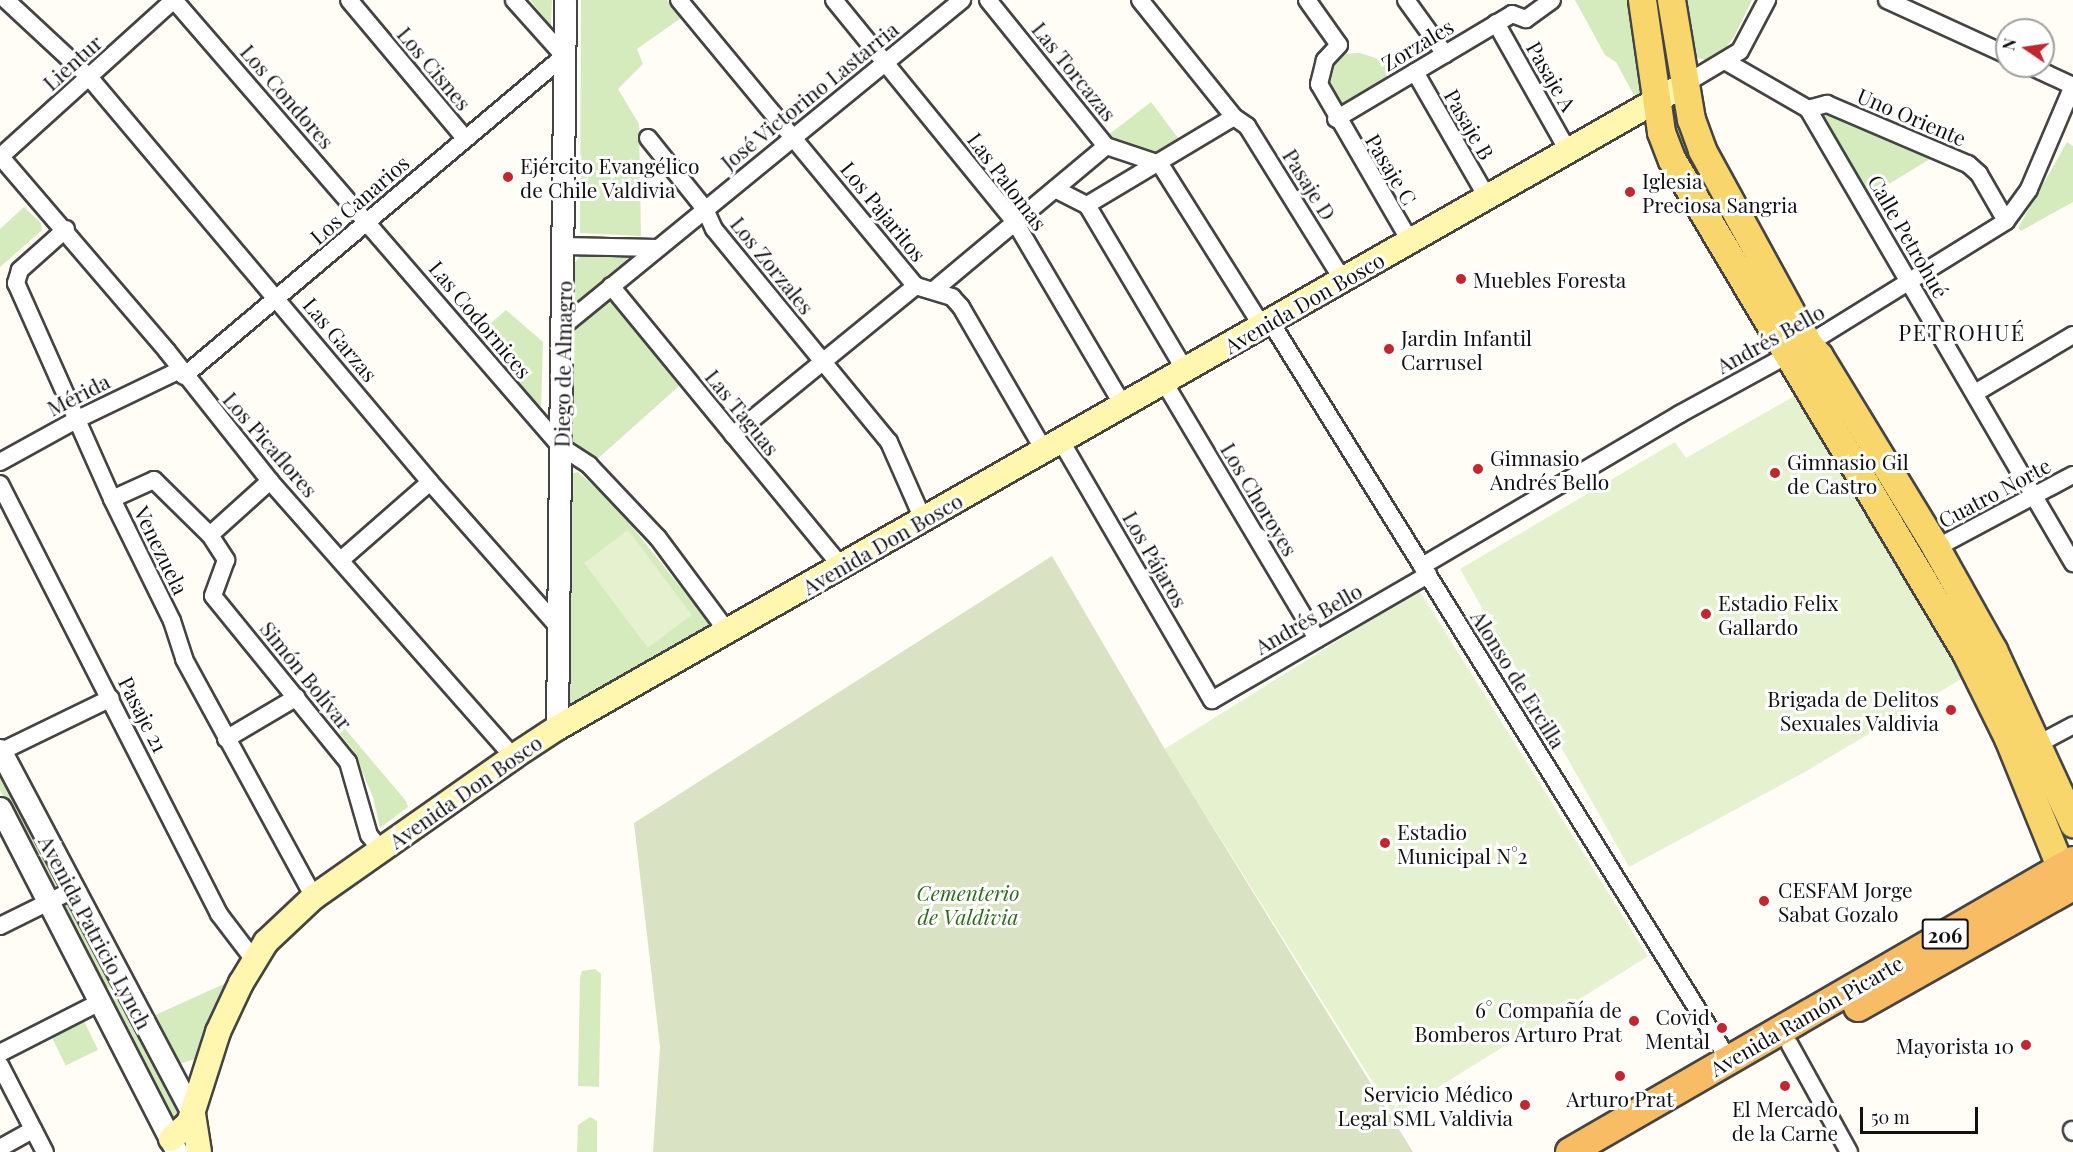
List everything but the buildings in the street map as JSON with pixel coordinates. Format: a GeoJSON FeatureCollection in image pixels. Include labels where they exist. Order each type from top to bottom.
{"type":"FeatureCollection","features":[{"type":"Feature","properties":{"kind":"highway","name":"Avenida Ramón Picarte"},"geometry":{"type":"LineString","coordinates":[[1602,1152],[1790,1045],[2069,880]]}},
{"type":"Feature","properties":{"kind":"highway","name":"Avenida Ramón Picarte"},"geometry":{"type":"LineString","coordinates":[[1570,1152],[1729,1060],[2069,880]]}},
{"type":"Feature","properties":{"kind":"main road"},"geometry":{"type":"LineString","coordinates":[[1642,0],[1661,132],[1672,160],[1798,349],[1936,548],[1993,650],[2073,823]]}},
{"type":"Feature","properties":{"kind":"main road"},"geometry":{"type":"LineString","coordinates":[[1671,0],[1691,119],[1702,150],[1798,349],[1966,653],[2008,738],[2069,880]]}},
{"type":"Feature","properties":{"kind":"main road","name":"Avenida Don Bosco"},"geometry":{"type":"LineString","coordinates":[[174,1146],[193,1114],[218,1032],[254,960],[267,942],[314,897],[381,849],[558,728],[1685,84]]}},
{"type":"Feature","properties":{"kind":"main road","name":"Avenida Don Bosco"},"geometry":{"type":"LineString","coordinates":[[193,1114],[199,1152]]}},
{"type":"Feature","properties":{"kind":"street","name":"Las Garzas"},"geometry":{"type":"LineString","coordinates":[[6,0],[89,77],[278,298],[430,482],[559,628]]}},
{"type":"Feature","properties":{"kind":"street","name":"Lientur"},"geometry":{"type":"LineString","coordinates":[[0,157],[174,0]]}},
{"type":"Feature","properties":{"kind":"street","name":"Los Condores"},"geometry":{"type":"LineString","coordinates":[[174,0],[368,221]]}},
{"type":"Feature","properties":{"kind":"street","name":"Los Cisnes"},"geometry":{"type":"LineString","coordinates":[[348,0],[464,137]]}},
{"type":"Feature","properties":{"kind":"street"},"geometry":{"type":"LineString","coordinates":[[514,0],[564,56]]}},
{"type":"Feature","properties":{"kind":"street","name":"Diego de Almagro"},"geometry":{"type":"LineString","coordinates":[[558,728],[565,0]]}},
{"type":"Feature","properties":{"kind":"street","name":"Los Pajaritos"},"geometry":{"type":"LineString","coordinates":[[679,0],[916,286],[952,297],[961,307],[1053,445]]}},
{"type":"Feature","properties":{"kind":"street","name":"Las Palomas"},"geometry":{"type":"LineString","coordinates":[[834,0],[1015,222],[1123,405]]}},
{"type":"Feature","properties":{"kind":"street","name":"José Victorino Lastarria"},"geometry":{"type":"LineString","coordinates":[[562,327],[962,0]]}},
{"type":"Feature","properties":{"kind":"street","name":"Las Torcazas"},"geometry":{"type":"LineString","coordinates":[[988,0],[1106,146],[1161,164]]}},
{"type":"Feature","properties":{"kind":"street","name":"Pasaje D"},"geometry":{"type":"LineString","coordinates":[[1140,0],[1234,117],[1247,126],[1343,280]]}},
{"type":"Feature","properties":{"kind":"street","name":"Pasaje C"},"geometry":{"type":"LineString","coordinates":[[1307,0],[1339,45],[1325,60],[1318,76],[1336,119],[1410,242]]}},
{"type":"Feature","properties":{"kind":"street"},"geometry":{"type":"LineString","coordinates":[[1406,0],[1445,54]]}},
{"type":"Feature","properties":{"kind":"street","name":"Zorzales"},"geometry":{"type":"LineString","coordinates":[[1336,119],[1496,24],[1507,7],[1526,19],[1552,0]]}},
{"type":"Feature","properties":{"kind":"street"},"geometry":{"type":"LineString","coordinates":[[1685,84],[1740,51],[1767,0]]}},
{"type":"Feature","properties":{"kind":"street"},"geometry":{"type":"LineString","coordinates":[[1887,0],[1995,50]]}},
{"type":"Feature","properties":{"kind":"street","name":"Pasaje A"},"geometry":{"type":"LineString","coordinates":[[1496,24],[1568,151]]}},
{"type":"Feature","properties":{"kind":"street","name":"Los Canarios"},"geometry":{"type":"LineString","coordinates":[[182,373],[278,298],[464,137],[564,56]]}},
{"type":"Feature","properties":{"kind":"street"},"geometry":{"type":"LineString","coordinates":[[1725,62],[1808,109]]}},
{"type":"Feature","properties":{"kind":"street","name":"Pasaje B"},"geometry":{"type":"LineString","coordinates":[[1415,72],[1487,197]]}},
{"type":"Feature","properties":{"kind":"street"},"geometry":{"type":"LineString","coordinates":[[2055,78],[2073,86]]}},
{"type":"Feature","properties":{"kind":"street","name":"Andrés Bello"},"geometry":{"type":"LineString","coordinates":[[1212,700],[1317,639],[1680,414],[1798,349],[1910,283],[2006,221],[2029,189],[2073,86]]}},
{"type":"Feature","properties":{"kind":"street","name":"Uno Oriente"},"geometry":{"type":"LineString","coordinates":[[1808,109],[1827,104],[1968,164],[1979,174],[2006,221]]}},
{"type":"Feature","properties":{"kind":"street","name":"Calle Petrohué"},"geometry":{"type":"LineString","coordinates":[[1808,109],[2073,563]]}},
{"type":"Feature","properties":{"kind":"street"},"geometry":{"type":"LineString","coordinates":[[1087,206],[1161,164],[1234,117]]}},
{"type":"Feature","properties":{"kind":"street","name":"Los Zorzales"},"geometry":{"type":"LineString","coordinates":[[648,138],[705,209],[714,229],[889,442],[923,519]]}},
{"type":"Feature","properties":{"kind":"street"},"geometry":{"type":"LineString","coordinates":[[934,290],[1106,146]]}},
{"type":"Feature","properties":{"kind":"street","name":"Los Picaflores"},"geometry":{"type":"LineString","coordinates":[[0,157],[66,229],[270,481],[342,559],[513,757]]}},
{"type":"Feature","properties":{"kind":"street"},"geometry":{"type":"LineString","coordinates":[[1161,164],[1266,324]]}},
{"type":"Feature","properties":{"kind":"street"},"geometry":{"type":"LineString","coordinates":[[1055,189],[1087,206],[1185,370]]}},
{"type":"Feature","properties":{"kind":"street","name":"Las Codornices"},"geometry":{"type":"LineString","coordinates":[[368,221],[560,446],[589,465],[658,538],[727,631]]}},
{"type":"Feature","properties":{"kind":"street","name":"Venezuela"},"geometry":{"type":"LineString","coordinates":[[66,229],[20,270],[16,283],[112,499],[172,621],[184,659],[314,897]]}},
{"type":"Feature","properties":{"kind":"street"},"geometry":{"type":"LineString","coordinates":[[564,246],[657,248]]}},
{"type":"Feature","properties":{"kind":"street","name":"Las Taguas"},"geometry":{"type":"LineString","coordinates":[[611,286],[841,566]]}},
{"type":"Feature","properties":{"kind":"street"},"geometry":{"type":"LineString","coordinates":[[733,435],[916,286]]}},
{"type":"Feature","properties":{"kind":"street","name":"Alonso de Ercilla"},"geometry":{"type":"LineString","coordinates":[[1266,324],[1425,570],[1729,1060]]}},
{"type":"Feature","properties":{"kind":"street"},"geometry":{"type":"LineString","coordinates":[[1975,393],[2073,335]]}},
{"type":"Feature","properties":{"kind":"street","name":"Mérida"},"geometry":{"type":"LineString","coordinates":[[0,462],[78,419],[182,373]]}},
{"type":"Feature","properties":{"kind":"street","name":"Los Choroyes"},"geometry":{"type":"LineString","coordinates":[[1164,382],[1317,639]]}},
{"type":"Feature","properties":{"kind":"street","name":"Los Pájaros"},"geometry":{"type":"LineString","coordinates":[[1053,445],[1212,700]]}},
{"type":"Feature","properties":{"kind":"street","name":"Cuatro Norte"},"geometry":{"type":"LineString","coordinates":[[1936,548],[2034,498],[2073,475]]}},
{"type":"Feature","properties":{"kind":"street","name":"Simón Bolívar"},"geometry":{"type":"LineString","coordinates":[[112,499],[154,480],[210,535],[226,560],[213,596],[348,762],[369,835],[381,849]]}},
{"type":"Feature","properties":{"kind":"street"},"geometry":{"type":"LineString","coordinates":[[210,535],[270,481]]}},
{"type":"Feature","properties":{"kind":"street"},"geometry":{"type":"LineString","coordinates":[[342,559],[430,482]]}},
{"type":"Feature","properties":{"kind":"street","name":"Pasaje 21"},"geometry":{"type":"LineString","coordinates":[[0,484],[219,914],[254,960]]}},
{"type":"Feature","properties":{"kind":"street"},"geometry":{"type":"LineString","coordinates":[[226,739],[297,697]]}},
{"type":"Feature","properties":{"kind":"street"},"geometry":{"type":"LineString","coordinates":[[0,751],[111,698]]}},
{"type":"Feature","properties":{"kind":"street"},"geometry":{"type":"LineString","coordinates":[[2038,744],[2073,725]]}},
{"type":"Feature","properties":{"kind":"street","name":"Avenida Patricio Lynch"},"geometry":{"type":"LineString","coordinates":[[0,751],[193,1114]]}},
{"type":"Feature","properties":{"kind":"street","name":"Avenida Patricio Lynch"},"geometry":{"type":"LineString","coordinates":[[0,808],[174,1146]]}},
{"type":"Feature","properties":{"kind":"street"},"geometry":{"type":"LineString","coordinates":[[0,926],[73,890]]}},
{"type":"Feature","properties":{"kind":"street"},"geometry":{"type":"LineString","coordinates":[[0,1053],[100,1002]]}},
{"type":"Feature","properties":{"kind":"street"},"geometry":{"type":"LineString","coordinates":[[1790,1045],[1849,1152]]}},
{"type":"Feature","properties":{"kind":"street"},"geometry":{"type":"LineString","coordinates":[[0,1065],[45,1152]]}},
{"type":"Feature","properties":{"kind":"street"},"geometry":{"type":"LineString","coordinates":[[0,1148],[33,1130]]}},
{"type":"Feature","properties":{"kind":"green space"},"geometry":{"type":"Polygon","coordinates":[[[530,0],[552,0],[551,26],[530,0]]]}},
{"type":"Feature","properties":{"kind":"green space"},"geometry":{"type":"Polygon","coordinates":[[[581,0],[667,0],[681,18],[637,49],[643,64],[618,89],[639,124],[641,236],[580,233],[581,0]]]}},
{"type":"Feature","properties":{"kind":"green space"},"geometry":{"type":"Polygon","coordinates":[[[1575,0],[1632,0],[1643,94],[1636,99],[1616,62],[1605,55],[1575,0]]]}},
{"type":"Feature","properties":{"kind":"green space"},"geometry":{"type":"Polygon","coordinates":[[[1680,0],[1752,0],[1734,37],[1722,53],[1707,60],[1696,58],[1691,52],[1680,0]]]}},
{"type":"Feature","properties":{"kind":"green space"},"geometry":{"type":"Polygon","coordinates":[[[1360,53],[1385,61],[1394,69],[1395,77],[1336,109],[1321,77],[1339,54],[1360,53]]]}},
{"type":"Feature","properties":{"kind":"green space"},"geometry":{"type":"Polygon","coordinates":[[[1151,102],[1181,142],[1156,156],[1111,143],[1107,136],[1151,102]]]}},
{"type":"Feature","properties":{"kind":"green space"},"geometry":{"type":"Polygon","coordinates":[[[1829,111],[1935,156],[1869,196],[1822,121],[1823,114],[1829,111]]]}},
{"type":"Feature","properties":{"kind":"green space"},"geometry":{"type":"Polygon","coordinates":[[[1681,124],[1696,168],[1793,334],[1681,156],[1670,128],[1681,124]]]}},
{"type":"Feature","properties":{"kind":"green space"},"geometry":{"type":"Polygon","coordinates":[[[2067,142],[2073,146],[2073,202],[2021,231],[2018,228],[2067,142]]]}},
{"type":"Feature","properties":{"kind":"green space"},"geometry":{"type":"Polygon","coordinates":[[[24,207],[41,223],[42,230],[0,267],[0,229],[24,207]]]}},
{"type":"Feature","properties":{"kind":"green space"},"geometry":{"type":"Polygon","coordinates":[[[580,256],[634,256],[575,306],[570,304],[571,268],[580,256]]]}},
{"type":"Feature","properties":{"kind":"green space"},"geometry":{"type":"Polygon","coordinates":[[[609,298],[679,386],[593,463],[565,440],[570,328],[609,298]]]}},
{"type":"Feature","properties":{"kind":"green space"},"geometry":{"type":"Polygon","coordinates":[[[506,310],[543,342],[541,409],[476,336],[506,310]]]}},
{"type":"Feature","properties":{"kind":"green space","name":"Estadio Felix Gallardo"},"geometry":{"type":"Polygon","coordinates":[[[1798,394],[1963,678],[1803,773],[1629,867],[1460,569],[1675,442],[1686,458],[1798,394]]]}},
{"type":"Feature","properties":{"kind":"green space"},"geometry":{"type":"Polygon","coordinates":[[[578,472],[613,503],[710,624],[708,629],[576,706],[567,706],[568,474],[578,472]]]}},
{"type":"Feature","properties":{"kind":"green space"},"geometry":{"type":"Polygon","coordinates":[[[628,530],[692,615],[648,648],[584,563],[628,530]]]}},
{"type":"Feature","properties":{"kind":"green space","name":"Cementerio de Valdivia"},"geometry":{"type":"Polygon","coordinates":[[[1052,556],[1163,746],[1413,1152],[653,1152],[660,1047],[634,823],[1052,556]]]}},
{"type":"Feature","properties":{"kind":"green space"},"geometry":{"type":"Polygon","coordinates":[[[1419,590],[1648,956],[1394,1115],[1165,749],[1419,590]]]}},
{"type":"Feature","properties":{"kind":"green space"},"geometry":{"type":"Polygon","coordinates":[[[269,639],[406,801],[408,807],[380,828],[373,797],[353,750],[265,642],[269,639]]]}},
{"type":"Feature","properties":{"kind":"green space"},"geometry":{"type":"Polygon","coordinates":[[[0,767],[59,882],[56,886],[48,882],[0,790],[0,767]]]}},
{"type":"Feature","properties":{"kind":"green space"},"geometry":{"type":"Polygon","coordinates":[[[66,901],[74,908],[178,1110],[178,1118],[168,1115],[62,910],[66,901]]]}},
{"type":"Feature","properties":{"kind":"green space"},"geometry":{"type":"Polygon","coordinates":[[[595,969],[601,974],[599,1087],[578,1086],[580,978],[582,971],[595,969]]]}},
{"type":"Feature","properties":{"kind":"green space"},"geometry":{"type":"Polygon","coordinates":[[[226,983],[198,1058],[173,1066],[151,1017],[226,983]]]}},
{"type":"Feature","properties":{"kind":"green space"},"geometry":{"type":"Polygon","coordinates":[[[84,1021],[98,1050],[66,1066],[52,1037],[84,1021]]]}},
{"type":"Feature","properties":{"kind":"green space"},"geometry":{"type":"Polygon","coordinates":[[[590,1117],[597,1121],[597,1152],[577,1152],[578,1125],[590,1117]]]}},
{"type":"Feature","properties":{"kind":"place","name":"Ejército Evangélico de Chile Valdivia"},"geometry":{"type":"Point","coordinates":[508,177]}},
{"type":"Feature","properties":{"kind":"place","name":"Iglesia Preciosa Sangria"},"geometry":{"type":"Point","coordinates":[1630,192]}},
{"type":"Feature","properties":{"kind":"place","name":"Muebles Foresta"},"geometry":{"type":"Point","coordinates":[1461,279]}},
{"type":"Feature","properties":{"kind":"place","name":"Jardin Infantil Carrusel"},"geometry":{"type":"Point","coordinates":[1389,349]}},
{"type":"Feature","properties":{"kind":"place","name":"Gimnasio Andrés Bello"},"geometry":{"type":"Point","coordinates":[1478,469]}},
{"type":"Feature","properties":{"kind":"place","name":"Gimnasio Gil de Castro"},"geometry":{"type":"Point","coordinates":[1775,473]}},
{"type":"Feature","properties":{"kind":"place","name":"Estadio Felix Gallardo"},"geometry":{"type":"Point","coordinates":[1706,614]}},
{"type":"Feature","properties":{"kind":"place","name":"Brigada de Delitos Sexuales Valdivia"},"geometry":{"type":"Point","coordinates":[1951,710]}},
{"type":"Feature","properties":{"kind":"place","name":"Estadio Municipal N°2"},"geometry":{"type":"Point","coordinates":[1385,843]}},
{"type":"Feature","properties":{"kind":"place","name":"CESFAM Jorge Sabat Gozalo"},"geometry":{"type":"Point","coordinates":[1764,901]}},
{"type":"Feature","properties":{"kind":"place","name":"6° Compañía de Bomberos Arturo Prat"},"geometry":{"type":"Point","coordinates":[1634,1021]}},
{"type":"Feature","properties":{"kind":"place","name":"Covid Mental"},"geometry":{"type":"Point","coordinates":[1722,1028]}},
{"type":"Feature","properties":{"kind":"place","name":"Mayorista 10"},"geometry":{"type":"Point","coordinates":[2026,1045]}},
{"type":"Feature","properties":{"kind":"place","name":"Arturo Prat"},"geometry":{"type":"Point","coordinates":[1620,1076]}},
{"type":"Feature","properties":{"kind":"place","name":"El Mercado de la Carne"},"geometry":{"type":"Point","coordinates":[1785,1086]}},
{"type":"Feature","properties":{"kind":"place","name":"Servicio Médico Legal SML Valdivia"},"geometry":{"type":"Point","coordinates":[1525,1105]}},
{"type":"Feature","properties":{"kind":"district","name":"PETROHUÉ"},"geometry":{"type":"Point","coordinates":[1962,333]}}]}
